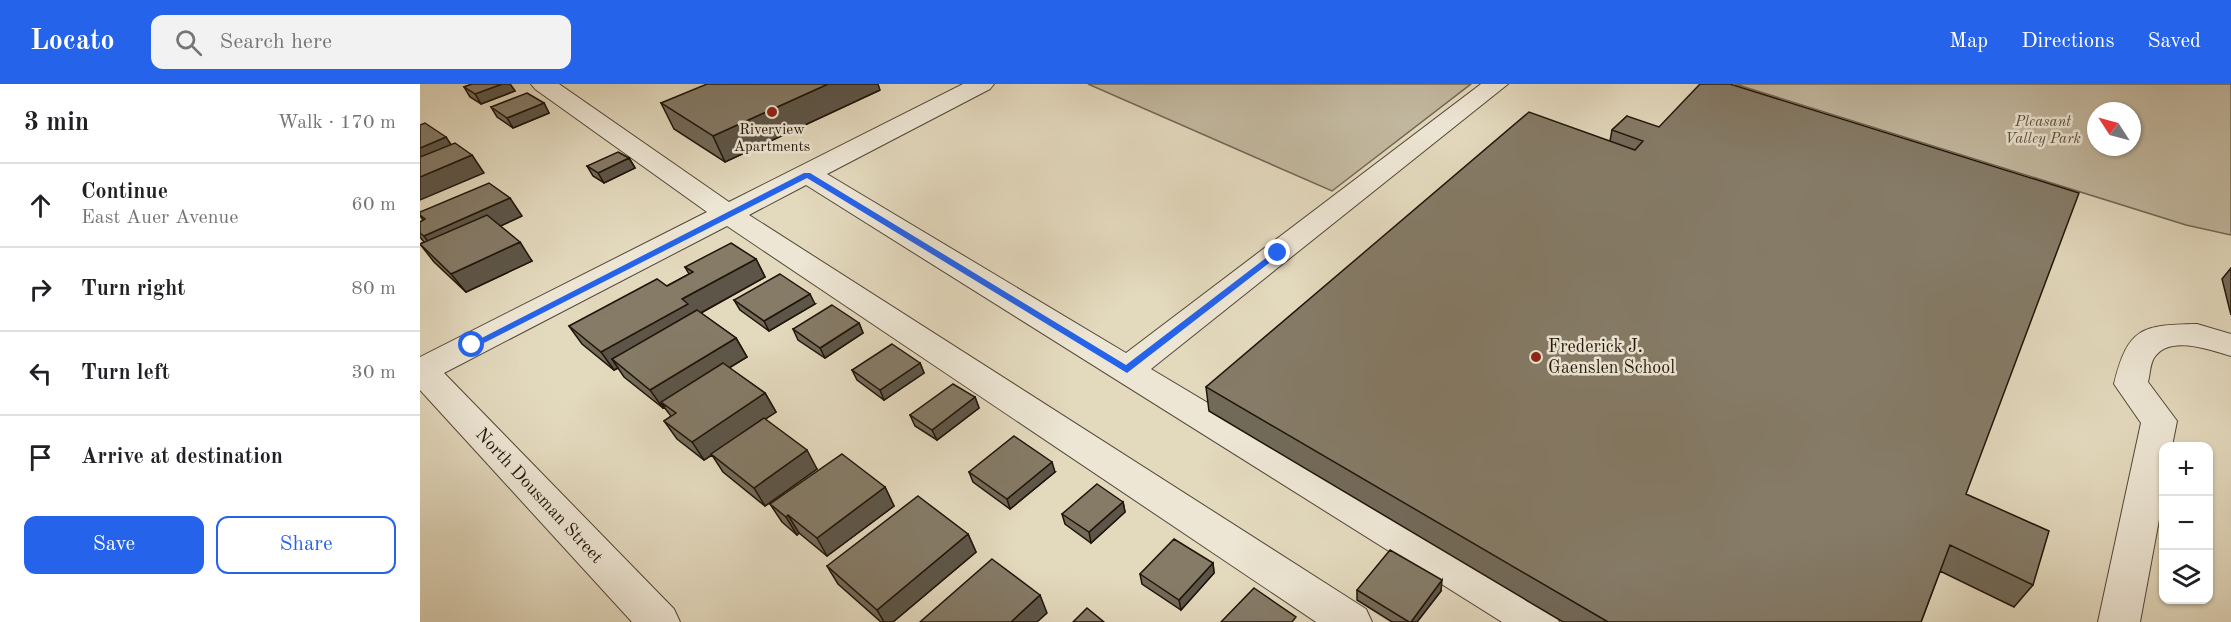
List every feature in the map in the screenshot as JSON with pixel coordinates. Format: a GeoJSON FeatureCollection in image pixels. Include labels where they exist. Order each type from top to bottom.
{"type":"FeatureCollection","features":[{"type":"Feature","properties":{"kind":"street"},"geometry":{"type":"LineString","coordinates":[[543,84],[728,214],[1351,622]]}},
{"type":"Feature","properties":{"kind":"street"},"geometry":{"type":"LineString","coordinates":[[1127,370],[1496,84]]}},
{"type":"Feature","properties":{"kind":"street"},"geometry":{"type":"LineString","coordinates":[[420,370],[807,174],[976,85]]}},
{"type":"Feature","properties":{"kind":"street"},"geometry":{"type":"LineString","coordinates":[[807,174],[1538,622]]}},
{"type":"Feature","properties":{"kind":"street"},"geometry":{"type":"LineString","coordinates":[[2119,622],[2159,421],[2131,384],[2138,354],[2159,336],[2197,335],[2231,345]]}},
{"type":"Feature","properties":{"kind":"street","name":"North Dousman Street"},"geometry":{"type":"LineString","coordinates":[[420,370],[658,622]]}},
{"type":"Feature","properties":{"kind":"green space"},"geometry":{"type":"Polygon","coordinates":[[[1088,84],[1471,84],[1332,191],[1088,84]]]}},
{"type":"Feature","properties":{"kind":"green space","name":"Pleasant Valley Park"},"geometry":{"type":"Polygon","coordinates":[[[1735,84],[2231,84],[2231,235],[2186,225],[1735,84]]]}},
{"type":"Feature","properties":{"kind":"building"},"geometry":{"type":"Polygon","coordinates":[[[472,84],[502,84],[475,94],[464,87],[472,84]]]}},
{"type":"Feature","properties":{"kind":"building"},"geometry":{"type":"Polygon","coordinates":[[[707,84],[828,84],[713,136],[661,103],[707,84]]]}},
{"type":"Feature","properties":{"kind":"building"},"geometry":{"type":"Polygon","coordinates":[[[1700,84],[1730,84],[2079,193],[1966,494],[2049,531],[2033,585],[1950,545],[1921,622],[1608,622],[1206,387],[1529,112],[1635,150],[1643,141],[1612,130],[1627,116],[1659,127],[1700,84]]]}},
{"type":"Feature","properties":{"kind":"building"},"geometry":{"type":"Polygon","coordinates":[[[527,93],[544,103],[507,118],[491,107],[527,93]]]}},
{"type":"Feature","properties":{"kind":"building"},"geometry":{"type":"Polygon","coordinates":[[[425,123],[446,137],[420,148],[420,125],[425,123]]]}},
{"type":"Feature","properties":{"kind":"building"},"geometry":{"type":"Polygon","coordinates":[[[455,143],[472,155],[420,177],[420,157],[455,143]]]}},
{"type":"Feature","properties":{"kind":"building"},"geometry":{"type":"Polygon","coordinates":[[[618,152],[629,158],[598,173],[587,166],[618,152]]]}},
{"type":"Feature","properties":{"kind":"building"},"geometry":{"type":"Polygon","coordinates":[[[489,183],[510,198],[424,236],[420,233],[420,222],[425,219],[420,212],[489,183]]]}},
{"type":"Feature","properties":{"kind":"building"},"geometry":{"type":"Polygon","coordinates":[[[487,215],[520,242],[451,274],[420,244],[487,215]]]}},
{"type":"Feature","properties":{"kind":"building"},"geometry":{"type":"Polygon","coordinates":[[[731,243],[756,259],[682,299],[688,304],[601,352],[569,326],[657,279],[667,286],[693,272],[685,267],[731,243]]]}},
{"type":"Feature","properties":{"kind":"building"},"geometry":{"type":"Polygon","coordinates":[[[780,274],[810,294],[764,321],[734,300],[780,274]]]}},
{"type":"Feature","properties":{"kind":"building"},"geometry":{"type":"Polygon","coordinates":[[[832,305],[859,323],[820,348],[793,329],[832,305]]]}},
{"type":"Feature","properties":{"kind":"building"},"geometry":{"type":"Polygon","coordinates":[[[697,310],[736,338],[650,390],[612,359],[697,310]]]}},
{"type":"Feature","properties":{"kind":"building"},"geometry":{"type":"Polygon","coordinates":[[[892,344],[920,363],[880,390],[852,370],[892,344]]]}},
{"type":"Feature","properties":{"kind":"building"},"geometry":{"type":"Polygon","coordinates":[[[723,363],[765,393],[692,442],[664,421],[676,413],[661,402],[723,363]]]}},
{"type":"Feature","properties":{"kind":"building"},"geometry":{"type":"Polygon","coordinates":[[[953,384],[975,397],[932,430],[910,415],[953,384]]]}},
{"type":"Feature","properties":{"kind":"building"},"geometry":{"type":"Polygon","coordinates":[[[764,418],[807,450],[754,488],[711,454],[764,418]]]}},
{"type":"Feature","properties":{"kind":"building"},"geometry":{"type":"Polygon","coordinates":[[[1014,436],[1052,462],[1007,499],[969,472],[1014,436]]]}},
{"type":"Feature","properties":{"kind":"building"},"geometry":{"type":"Polygon","coordinates":[[[842,454],[885,487],[817,538],[770,504],[842,454]]]}},
{"type":"Feature","properties":{"kind":"building"},"geometry":{"type":"Polygon","coordinates":[[[1097,484],[1123,502],[1089,532],[1062,514],[1097,484]]]}},
{"type":"Feature","properties":{"kind":"building"},"geometry":{"type":"Polygon","coordinates":[[[918,496],[968,534],[877,610],[827,566],[918,496]]]}},
{"type":"Feature","properties":{"kind":"building"},"geometry":{"type":"Polygon","coordinates":[[[1174,539],[1213,563],[1179,600],[1140,574],[1174,539]]]}},
{"type":"Feature","properties":{"kind":"building"},"geometry":{"type":"Polygon","coordinates":[[[1390,550],[1442,580],[1411,622],[1357,590],[1390,550]]]}},
{"type":"Feature","properties":{"kind":"building"},"geometry":{"type":"Polygon","coordinates":[[[992,559],[1040,595],[1011,622],[920,622],[992,559]]]}},
{"type":"Feature","properties":{"kind":"building"},"geometry":{"type":"Polygon","coordinates":[[[1254,588],[1296,617],[1292,622],[1221,622],[1254,588]]]}},
{"type":"Feature","properties":{"kind":"building"},"geometry":{"type":"Polygon","coordinates":[[[1087,608],[1104,622],[1073,622],[1087,608]]]}},
{"type":"Feature","properties":{"kind":"place","name":"Riverview Apartments"},"geometry":{"type":"Point","coordinates":[772,112]}},
{"type":"Feature","properties":{"kind":"place","name":"Frederick J. Gaenslen School"},"geometry":{"type":"Point","coordinates":[1536,357]}},
{"type":"Feature","properties":{"kind":"route"},"geometry":{"type":"LineString","coordinates":[[472,345],[807,174],[1127,370],[1278,253]]}}]}
